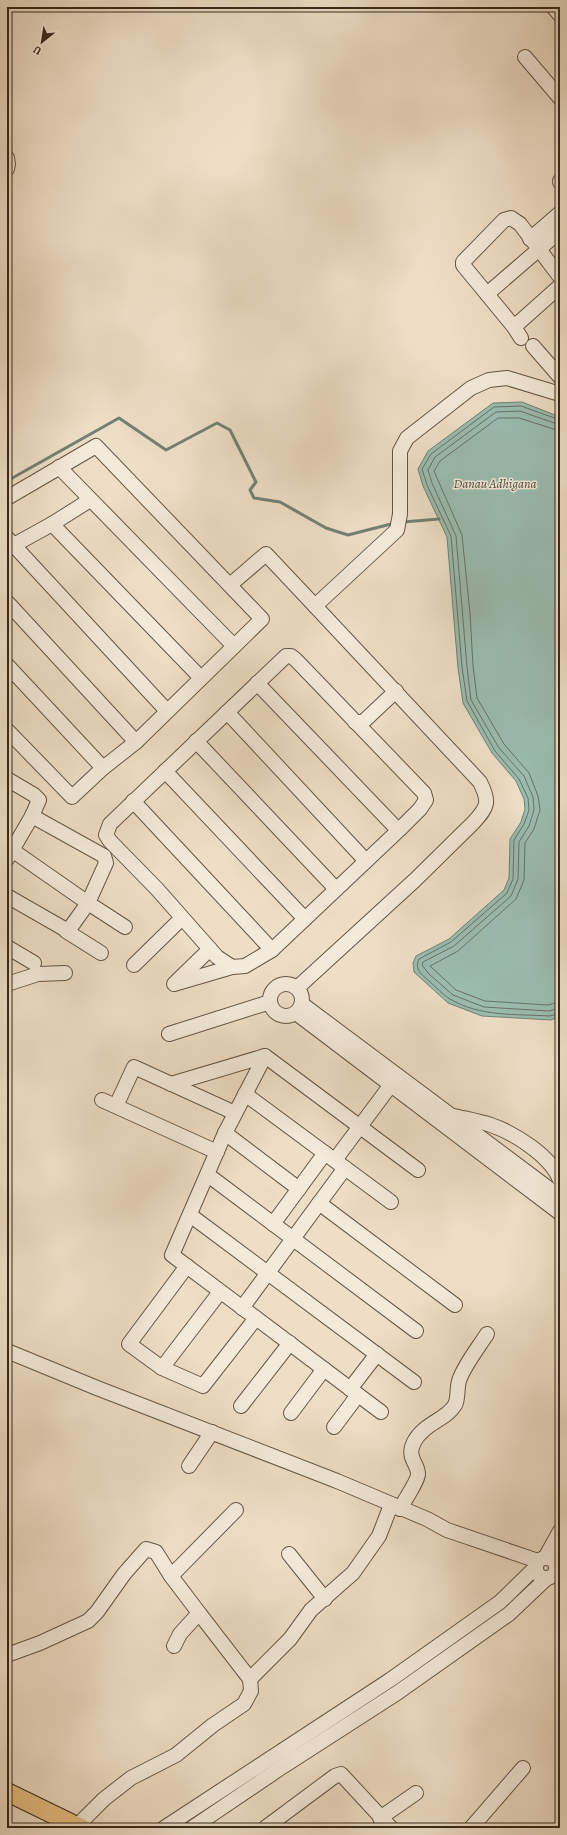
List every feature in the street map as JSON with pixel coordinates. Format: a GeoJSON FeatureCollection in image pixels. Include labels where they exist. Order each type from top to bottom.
{"type":"FeatureCollection","features":[{"type":"Feature","properties":{"kind":"main road"},"geometry":{"type":"LineString","coordinates":[[7,1792],[79,1827]]}},
{"type":"Feature","properties":{"kind":"street"},"geometry":{"type":"LineString","coordinates":[[553,7],[560,15]]}},
{"type":"Feature","properties":{"kind":"street"},"geometry":{"type":"LineString","coordinates":[[525,57],[560,98]]}},
{"type":"Feature","properties":{"kind":"street"},"geometry":{"type":"LineString","coordinates":[[7,158],[7,169]]}},
{"type":"Feature","properties":{"kind":"street"},"geometry":{"type":"LineString","coordinates":[[487,294],[534,244],[560,213]]}},
{"type":"Feature","properties":{"kind":"street"},"geometry":{"type":"LineString","coordinates":[[560,277],[515,220],[507,218],[464,259],[463,265],[523,337],[560,377]]}},
{"type":"Feature","properties":{"kind":"street"},"geometry":{"type":"LineString","coordinates":[[534,244],[560,231]]}},
{"type":"Feature","properties":{"kind":"street"},"geometry":{"type":"LineString","coordinates":[[523,337],[560,286]]}},
{"type":"Feature","properties":{"kind":"street"},"geometry":{"type":"LineString","coordinates":[[315,606],[397,530],[400,514],[400,458],[403,444],[407,438],[471,388],[489,380],[507,378],[560,394]]}},
{"type":"Feature","properties":{"kind":"street"},"geometry":{"type":"LineString","coordinates":[[7,498],[96,446],[262,619],[136,742],[103,768],[72,796],[7,730]]}},
{"type":"Feature","properties":{"kind":"street"},"geometry":{"type":"LineString","coordinates":[[59,467],[234,646]]}},
{"type":"Feature","properties":{"kind":"street"},"geometry":{"type":"LineString","coordinates":[[90,500],[52,524],[10,542],[167,711]]}},
{"type":"Feature","properties":{"kind":"street"},"geometry":{"type":"LineString","coordinates":[[52,524],[201,678]]}},
{"type":"Feature","properties":{"kind":"street"},"geometry":{"type":"LineString","coordinates":[[230,585],[266,554],[480,782],[487,795],[486,806],[474,823],[415,880],[297,988]]}},
{"type":"Feature","properties":{"kind":"street"},"geometry":{"type":"LineString","coordinates":[[7,602],[136,742]]}},
{"type":"Feature","properties":{"kind":"street"},"geometry":{"type":"LineString","coordinates":[[210,949],[174,984],[232,967],[245,966],[272,950],[425,804],[426,800],[424,793],[291,656],[286,656],[133,801],[110,824],[106,835],[210,949],[226,964],[232,967]]}},
{"type":"Feature","properties":{"kind":"street"},"geometry":{"type":"LineString","coordinates":[[7,665],[103,768]]}},
{"type":"Feature","properties":{"kind":"street"},"geometry":{"type":"LineString","coordinates":[[257,683],[398,830]]}},
{"type":"Feature","properties":{"kind":"street"},"geometry":{"type":"LineString","coordinates":[[356,722],[363,722],[396,691]]}},
{"type":"Feature","properties":{"kind":"street"},"geometry":{"type":"LineString","coordinates":[[227,712],[366,861]]}},
{"type":"Feature","properties":{"kind":"street"},"geometry":{"type":"LineString","coordinates":[[196,741],[336,889]]}},
{"type":"Feature","properties":{"kind":"street"},"geometry":{"type":"LineString","coordinates":[[165,771],[305,919]]}},
{"type":"Feature","properties":{"kind":"street"},"geometry":{"type":"LineString","coordinates":[[7,779],[38,799],[32,816],[10,855],[125,927]]}},
{"type":"Feature","properties":{"kind":"street"},"geometry":{"type":"LineString","coordinates":[[133,801],[272,950]]}},
{"type":"Feature","properties":{"kind":"street"},"geometry":{"type":"LineString","coordinates":[[32,816],[104,856],[106,859],[88,904],[70,931],[66,931]]}},
{"type":"Feature","properties":{"kind":"street"},"geometry":{"type":"LineString","coordinates":[[7,896],[101,953]]}},
{"type":"Feature","properties":{"kind":"street"},"geometry":{"type":"LineString","coordinates":[[134,964],[182,918]]}},
{"type":"Feature","properties":{"kind":"street"},"geometry":{"type":"LineString","coordinates":[[7,947],[34,963]]}},
{"type":"Feature","properties":{"kind":"street"},"geometry":{"type":"LineString","coordinates":[[7,984],[38,974],[65,973]]}},
{"type":"Feature","properties":{"kind":"street"},"geometry":{"type":"LineString","coordinates":[[287,984],[297,988],[301,992],[299,1008],[291,1016],[280,1015],[275,1012],[270,1002],[272,991],[276,987],[287,984]]}},
{"type":"Feature","properties":{"kind":"street"},"geometry":{"type":"LineString","coordinates":[[169,1034],[270,1002]]}},
{"type":"Feature","properties":{"kind":"street"},"geometry":{"type":"LineString","coordinates":[[299,1008],[394,1081],[560,1213]]}},
{"type":"Feature","properties":{"kind":"street"},"geometry":{"type":"LineString","coordinates":[[171,1084],[265,1056]]}},
{"type":"Feature","properties":{"kind":"street"},"geometry":{"type":"LineString","coordinates":[[265,1056],[225,1133],[172,1256],[381,1412]]}},
{"type":"Feature","properties":{"kind":"street"},"geometry":{"type":"LineString","coordinates":[[265,1056],[418,1170]]}},
{"type":"Feature","properties":{"kind":"street"},"geometry":{"type":"LineString","coordinates":[[116,1106],[134,1067],[236,1113]]}},
{"type":"Feature","properties":{"kind":"street"},"geometry":{"type":"LineString","coordinates":[[394,1081],[450,1115],[560,1197]]}},
{"type":"Feature","properties":{"kind":"street"},"geometry":{"type":"LineString","coordinates":[[274,1224],[299,1189],[335,1160],[394,1081]]}},
{"type":"Feature","properties":{"kind":"street"},"geometry":{"type":"LineString","coordinates":[[245,1094],[391,1202]]}},
{"type":"Feature","properties":{"kind":"street"},"geometry":{"type":"LineString","coordinates":[[102,1100],[217,1152]]}},
{"type":"Feature","properties":{"kind":"street"},"geometry":{"type":"LineString","coordinates":[[450,1115],[479,1122],[509,1133],[543,1157],[554,1167],[560,1180]]}},
{"type":"Feature","properties":{"kind":"street"},"geometry":{"type":"LineString","coordinates":[[225,1133],[299,1189]]}},
{"type":"Feature","properties":{"kind":"street"},"geometry":{"type":"LineString","coordinates":[[242,1308],[319,1203],[335,1160]]}},
{"type":"Feature","properties":{"kind":"street"},"geometry":{"type":"LineString","coordinates":[[208,1175],[416,1331]]}},
{"type":"Feature","properties":{"kind":"street"},"geometry":{"type":"LineString","coordinates":[[319,1203],[455,1305]]}},
{"type":"Feature","properties":{"kind":"street"},"geometry":{"type":"LineString","coordinates":[[190,1215],[414,1382]]}},
{"type":"Feature","properties":{"kind":"street"},"geometry":{"type":"LineString","coordinates":[[187,1266],[129,1344],[162,1368],[203,1386],[256,1318]]}},
{"type":"Feature","properties":{"kind":"street"},"geometry":{"type":"LineString","coordinates":[[162,1368],[220,1292]]}},
{"type":"Feature","properties":{"kind":"street"},"geometry":{"type":"LineString","coordinates":[[250,1679],[290,1639],[311,1610],[353,1573],[372,1547],[395,1507],[417,1477],[417,1469],[412,1461],[414,1442],[424,1428],[445,1414],[455,1405],[460,1378],[487,1334]]}},
{"type":"Feature","properties":{"kind":"street"},"geometry":{"type":"LineString","coordinates":[[241,1406],[290,1343]]}},
{"type":"Feature","properties":{"kind":"street"},"geometry":{"type":"LineString","coordinates":[[7,1351],[104,1391],[337,1481],[426,1519],[447,1530],[549,1567]]}},
{"type":"Feature","properties":{"kind":"street"},"geometry":{"type":"LineString","coordinates":[[334,1427],[377,1354]]}},
{"type":"Feature","properties":{"kind":"street"},"geometry":{"type":"LineString","coordinates":[[291,1413],[324,1369]]}},
{"type":"Feature","properties":{"kind":"street"},"geometry":{"type":"LineString","coordinates":[[189,1466],[212,1432]]}},
{"type":"Feature","properties":{"kind":"street"},"geometry":{"type":"LineString","coordinates":[[171,1576],[236,1510]]}},
{"type":"Feature","properties":{"kind":"street"},"geometry":{"type":"LineString","coordinates":[[164,1828],[279,1761],[393,1686],[508,1614],[549,1567],[560,1531]]}},
{"type":"Feature","properties":{"kind":"street"},"geometry":{"type":"LineString","coordinates":[[7,1655],[40,1643],[88,1621],[98,1612],[142,1552],[146,1549],[156,1552],[171,1576],[250,1679],[251,1691],[244,1704],[213,1724],[176,1755],[130,1778],[104,1799],[79,1827]]}},
{"type":"Feature","properties":{"kind":"street"},"geometry":{"type":"LineString","coordinates":[[289,1554],[325,1599]]}},
{"type":"Feature","properties":{"kind":"street"},"geometry":{"type":"LineString","coordinates":[[174,1646],[180,1634],[199,1613]]}},
{"type":"Feature","properties":{"kind":"street"},"geometry":{"type":"LineString","coordinates":[[192,1828],[279,1761]]}},
{"type":"Feature","properties":{"kind":"street"},"geometry":{"type":"LineString","coordinates":[[471,1828],[523,1768]]}},
{"type":"Feature","properties":{"kind":"street"},"geometry":{"type":"LineString","coordinates":[[265,1828],[339,1775],[344,1775],[380,1818],[391,1828]]}},
{"type":"Feature","properties":{"kind":"street"},"geometry":{"type":"LineString","coordinates":[[380,1818],[416,1793]]}},
{"type":"Feature","properties":{"kind":"water","name":"Danau Adhigana"},"geometry":{"type":"Polygon","coordinates":[[[522,402],[560,417],[560,1016],[551,1020],[482,1016],[448,1003],[414,972],[413,963],[416,956],[449,939],[504,890],[509,878],[510,839],[521,822],[525,809],[524,799],[516,781],[492,753],[463,703],[458,668],[447,537],[423,486],[418,469],[428,451],[493,403],[522,402]]]}},
{"type":"Feature","properties":{"kind":"waterway"},"geometry":{"type":"LineString","coordinates":[[7,481],[119,418],[166,450],[217,423],[230,430],[256,482],[250,490],[254,498],[280,502],[326,528],[348,535],[395,523]]}},
{"type":"Feature","properties":{"kind":"waterway"},"geometry":{"type":"LineString","coordinates":[[403,522],[439,519]]}}]}
